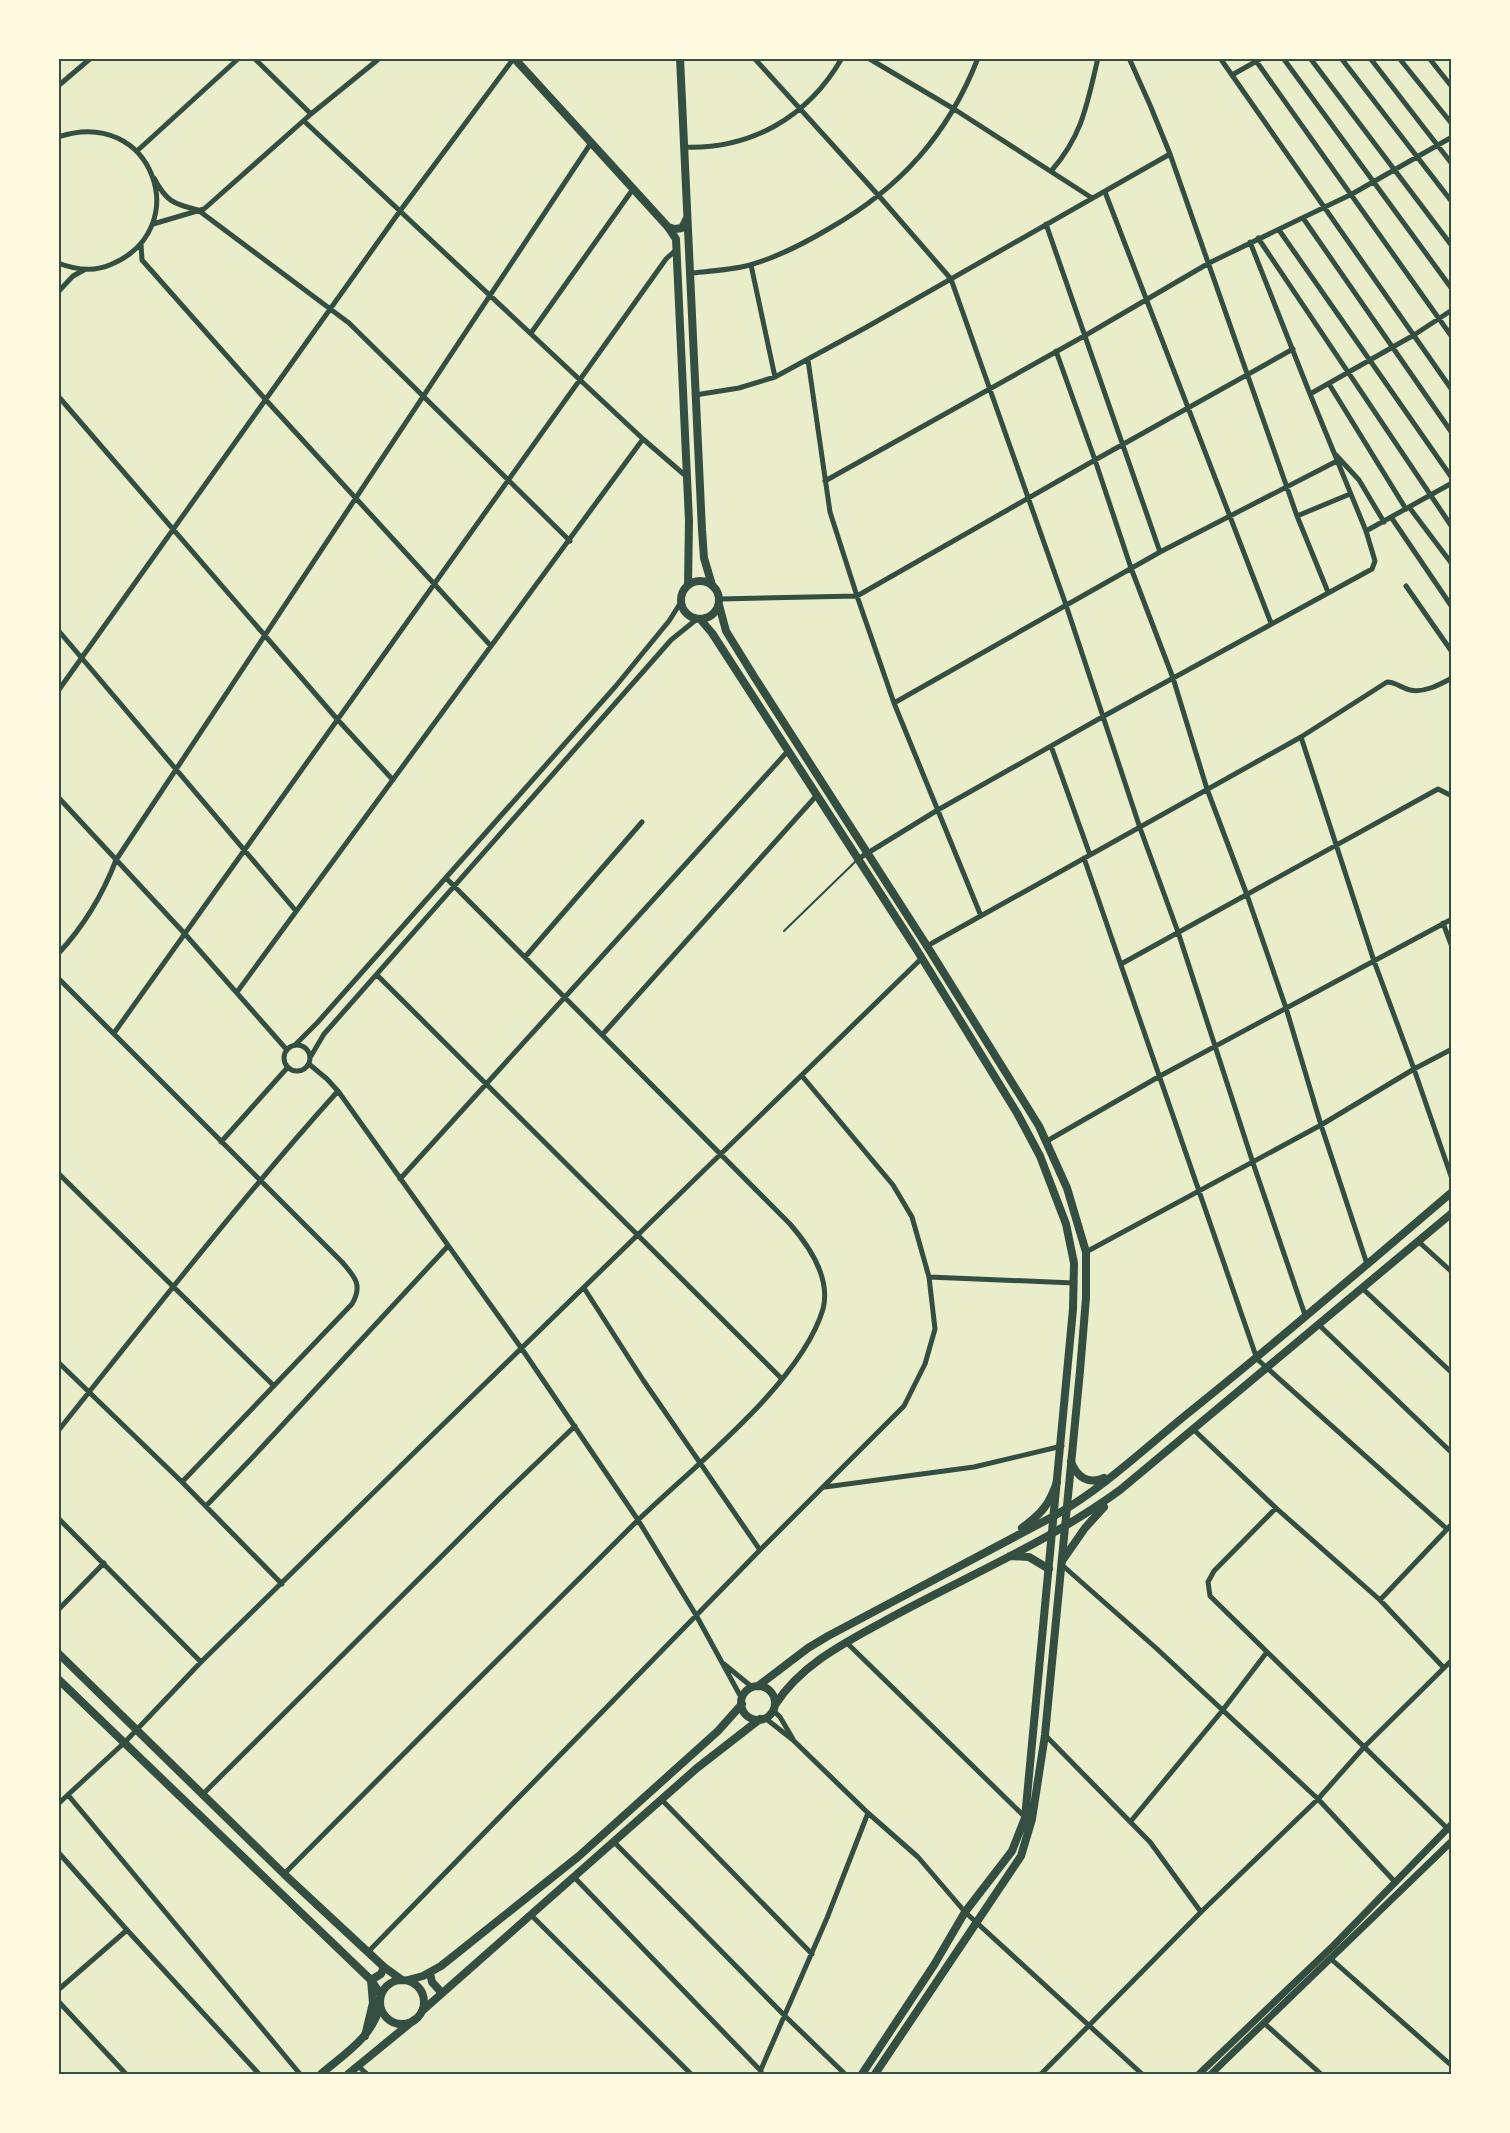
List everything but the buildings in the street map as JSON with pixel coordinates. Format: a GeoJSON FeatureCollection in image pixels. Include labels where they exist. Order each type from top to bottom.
{"type":"FeatureCollection","features":[{"type":"Feature","properties":{"kind":"main road"},"geometry":{"type":"LineString","coordinates":[[514,58],[675,237],[689,560],[688,585],[681,596],[681,602],[688,615],[699,619],[712,633],[922,958],[1017,1113],[1040,1156],[1066,1224],[1074,1263],[1062,1446],[1025,1817],[1012,1851],[965,1912],[934,1965],[862,2074]]}},
{"type":"Feature","properties":{"kind":"main road"},"geometry":{"type":"LineString","coordinates":[[680,58],[704,551],[712,585]]}},
{"type":"Feature","properties":{"kind":"main road"},"geometry":{"type":"LineString","coordinates":[[668,227],[675,230],[682,228],[688,216]]}},
{"type":"Feature","properties":{"kind":"main road"},"geometry":{"type":"LineString","coordinates":[[688,585],[700,580],[716,588],[729,636],[927,946],[1047,1140],[1067,1188],[1086,1252],[1086,1298],[1066,1527],[1044,1735],[1032,1819],[1021,1856],[875,2074]]}},
{"type":"Feature","properties":{"kind":"main road"},"geometry":{"type":"LineString","coordinates":[[699,619],[714,614],[719,602]]}},
{"type":"Feature","properties":{"kind":"main road"},"geometry":{"type":"LineString","coordinates":[[321,2074],[365,2036],[375,2021],[381,2000],[391,1982],[430,1973],[572,1862],[718,1731],[742,1702],[744,1694],[828,1636],[1067,1509],[1257,1359],[1305,1315],[1452,1192]]}},
{"type":"Feature","properties":{"kind":"main road"},"geometry":{"type":"LineString","coordinates":[[348,2074],[414,2020],[441,1992],[697,1768],[774,1708],[783,1691],[798,1675],[847,1642],[1066,1527],[1120,1490],[1452,1213]]}},
{"type":"Feature","properties":{"kind":"main road"},"geometry":{"type":"LineString","coordinates":[[1071,1462],[1075,1472],[1088,1481],[1097,1481],[1113,1474]]}},
{"type":"Feature","properties":{"kind":"main road"},"geometry":{"type":"LineString","coordinates":[[1000,1545],[1044,1509],[1050,1501],[1057,1482]]}},
{"type":"Feature","properties":{"kind":"main road"},"geometry":{"type":"LineString","coordinates":[[1062,1563],[1089,1523],[1120,1490]]}},
{"type":"Feature","properties":{"kind":"main road"},"geometry":{"type":"LineString","coordinates":[[1007,1557],[1029,1557],[1049,1569]]}},
{"type":"Feature","properties":{"kind":"main road"},"geometry":{"type":"LineString","coordinates":[[58,1653],[284,1874],[384,1967],[414,1983],[422,1992],[424,2004],[422,2011]]}},
{"type":"Feature","properties":{"kind":"main road"},"geometry":{"type":"LineString","coordinates":[[58,1679],[371,1980],[381,2000],[382,2011],[390,2020],[402,2024],[414,2020]]}},
{"type":"Feature","properties":{"kind":"main road"},"geometry":{"type":"LineString","coordinates":[[755,1686],[769,1689],[775,1699],[774,1708]]}},
{"type":"Feature","properties":{"kind":"main road"},"geometry":{"type":"LineString","coordinates":[[742,1702],[746,1714],[750,1717],[762,1718]]}},
{"type":"Feature","properties":{"kind":"main road"},"geometry":{"type":"LineString","coordinates":[[371,1980],[381,1974],[384,1967]]}},
{"type":"Feature","properties":{"kind":"main road"},"geometry":{"type":"LineString","coordinates":[[430,1973],[432,1982],[441,1992]]}},
{"type":"Feature","properties":{"kind":"main road"},"geometry":{"type":"LineString","coordinates":[[365,2036],[373,2003],[371,1980]]}},
{"type":"Feature","properties":{"kind":"street"},"geometry":{"type":"LineString","coordinates":[[58,86],[91,58]]}},
{"type":"Feature","properties":{"kind":"street"},"geometry":{"type":"LineString","coordinates":[[137,151],[239,58]]}},
{"type":"Feature","properties":{"kind":"street"},"geometry":{"type":"LineString","coordinates":[[255,58],[311,114]]}},
{"type":"Feature","properties":{"kind":"street"},"geometry":{"type":"LineString","coordinates":[[153,224],[210,204],[311,114],[380,58]]}},
{"type":"Feature","properties":{"kind":"street"},"geometry":{"type":"LineString","coordinates":[[58,690],[400,211],[514,58]]}},
{"type":"Feature","properties":{"kind":"street"},"geometry":{"type":"LineString","coordinates":[[754,58],[951,279],[1178,932],[1305,1315]]}},
{"type":"Feature","properties":{"kind":"street"},"geometry":{"type":"LineString","coordinates":[[683,147],[715,146],[745,140],[774,127],[800,108],[823,85],[842,58]]}},
{"type":"Feature","properties":{"kind":"street"},"geometry":{"type":"LineString","coordinates":[[868,58],[1052,170],[1092,198]]}},
{"type":"Feature","properties":{"kind":"street"},"geometry":{"type":"LineString","coordinates":[[691,273],[752,265],[819,235],[850,217],[879,196],[928,148],[954,109],[978,58]]}},
{"type":"Feature","properties":{"kind":"street"},"geometry":{"type":"LineString","coordinates":[[1052,170],[1070,148],[1078,132],[1098,58]]}},
{"type":"Feature","properties":{"kind":"street"},"geometry":{"type":"LineString","coordinates":[[1129,58],[1170,154],[1297,516],[1328,592]]}},
{"type":"Feature","properties":{"kind":"street"},"geometry":{"type":"LineString","coordinates":[[1220,58],[1452,390]]}},
{"type":"Feature","properties":{"kind":"street"},"geometry":{"type":"LineString","coordinates":[[1283,58],[1452,289]]}},
{"type":"Feature","properties":{"kind":"street"},"geometry":{"type":"LineString","coordinates":[[1310,58],[1452,246]]}},
{"type":"Feature","properties":{"kind":"street"},"geometry":{"type":"LineString","coordinates":[[1341,58],[1452,202]]}},
{"type":"Feature","properties":{"kind":"street"},"geometry":{"type":"LineString","coordinates":[[1370,58],[1452,164]]}},
{"type":"Feature","properties":{"kind":"street"},"geometry":{"type":"LineString","coordinates":[[1399,58],[1452,124]]}},
{"type":"Feature","properties":{"kind":"street"},"geometry":{"type":"LineString","coordinates":[[1429,58],[1452,87]]}},
{"type":"Feature","properties":{"kind":"street"},"geometry":{"type":"LineString","coordinates":[[1232,75],[1257,60],[1452,337]]}},
{"type":"Feature","properties":{"kind":"street"},"geometry":{"type":"LineString","coordinates":[[304,121],[580,381],[687,477]]}},
{"type":"Feature","properties":{"kind":"street"},"geometry":{"type":"LineString","coordinates":[[59,136],[79,130],[100,131],[120,138],[137,151],[147,163],[167,200],[198,210],[359,332],[570,541]]}},
{"type":"Feature","properties":{"kind":"street"},"geometry":{"type":"LineString","coordinates":[[825,481],[1086,335],[1209,263],[1352,194],[1452,137]]}},
{"type":"Feature","properties":{"kind":"street"},"geometry":{"type":"LineString","coordinates":[[58,954],[71,940],[106,885],[116,860],[591,142]]}},
{"type":"Feature","properties":{"kind":"street"},"geometry":{"type":"LineString","coordinates":[[695,395],[739,388],[775,377],[1170,154]]}},
{"type":"Feature","properties":{"kind":"street"},"geometry":{"type":"LineString","coordinates":[[124,259],[141,244],[153,224],[157,201],[154,178]]}},
{"type":"Feature","properties":{"kind":"street"},"geometry":{"type":"LineString","coordinates":[[531,333],[633,189]]}},
{"type":"Feature","properties":{"kind":"street"},"geometry":{"type":"LineString","coordinates":[[1105,192],[1271,623]]}},
{"type":"Feature","properties":{"kind":"street"},"geometry":{"type":"LineString","coordinates":[[1303,218],[1452,433]]}},
{"type":"Feature","properties":{"kind":"street"},"geometry":{"type":"LineString","coordinates":[[1046,224],[1160,552]]}},
{"type":"Feature","properties":{"kind":"street"},"geometry":{"type":"LineString","coordinates":[[1279,230],[1452,478]]}},
{"type":"Feature","properties":{"kind":"street"},"geometry":{"type":"LineString","coordinates":[[1258,238],[1452,527]]}},
{"type":"Feature","properties":{"kind":"street"},"geometry":{"type":"LineString","coordinates":[[858,859],[936,811],[1374,567],[1374,557],[1366,531],[1250,242]]}},
{"type":"Feature","properties":{"kind":"street"},"geometry":{"type":"LineString","coordinates":[[141,244],[142,260]]}},
{"type":"Feature","properties":{"kind":"street"},"geometry":{"type":"LineString","coordinates":[[114,1033],[666,259],[677,249]]}},
{"type":"Feature","properties":{"kind":"street"},"geometry":{"type":"LineString","coordinates":[[58,263],[84,270],[105,267],[134,257],[142,260],[356,500],[491,646]]}},
{"type":"Feature","properties":{"kind":"street"},"geometry":{"type":"LineString","coordinates":[[752,265],[775,377]]}},
{"type":"Feature","properties":{"kind":"street"},"geometry":{"type":"LineString","coordinates":[[58,292],[73,276],[84,270]]}},
{"type":"Feature","properties":{"kind":"street"},"geometry":{"type":"LineString","coordinates":[[1310,394],[1414,335],[1452,310]]}},
{"type":"Feature","properties":{"kind":"street"},"geometry":{"type":"LineString","coordinates":[[719,602],[857,596],[1095,459],[1293,349]]}},
{"type":"Feature","properties":{"kind":"street"},"geometry":{"type":"LineString","coordinates":[[1056,351],[1131,568],[1173,678],[1207,789],[1286,1008],[1321,1125],[1367,1264]]}},
{"type":"Feature","properties":{"kind":"street"},"geometry":{"type":"LineString","coordinates":[[808,360],[830,512],[894,703],[936,811],[981,916]]}},
{"type":"Feature","properties":{"kind":"street"},"geometry":{"type":"LineString","coordinates":[[1329,384],[1408,508],[1452,564]]}},
{"type":"Feature","properties":{"kind":"street"},"geometry":{"type":"LineString","coordinates":[[58,396],[337,719],[393,780]]}},
{"type":"Feature","properties":{"kind":"street"},"geometry":{"type":"LineString","coordinates":[[237,992],[643,439]]}},
{"type":"Feature","properties":{"kind":"street"},"geometry":{"type":"LineString","coordinates":[[1333,452],[1359,480],[1384,522]]}},
{"type":"Feature","properties":{"kind":"street"},"geometry":{"type":"LineString","coordinates":[[894,703],[1160,552],[1337,461]]}},
{"type":"Feature","properties":{"kind":"street"},"geometry":{"type":"LineString","coordinates":[[1366,531],[1452,483]]}},
{"type":"Feature","properties":{"kind":"street"},"geometry":{"type":"LineString","coordinates":[[1297,516],[1350,494]]}},
{"type":"Feature","properties":{"kind":"street"},"geometry":{"type":"LineString","coordinates":[[1391,518],[1452,607]]}},
{"type":"Feature","properties":{"kind":"street"},"geometry":{"type":"LineString","coordinates":[[1406,586],[1452,652]]}},
{"type":"Feature","properties":{"kind":"street"},"geometry":{"type":"LineString","coordinates":[[681,602],[661,631],[615,687],[317,1023],[287,1050],[284,1057],[288,1067],[299,1071],[309,1064],[321,1038],[671,640],[699,619]]}},
{"type":"Feature","properties":{"kind":"street"},"geometry":{"type":"LineString","coordinates":[[58,630],[296,911]]}},
{"type":"Feature","properties":{"kind":"street"},"geometry":{"type":"LineString","coordinates":[[927,946],[1301,737],[1387,682],[1394,682],[1408,690],[1420,691],[1452,678]]}},
{"type":"Feature","properties":{"kind":"street"},"geometry":{"type":"LineString","coordinates":[[1301,737],[1374,961],[1452,1179]]}},
{"type":"Feature","properties":{"kind":"street"},"geometry":{"type":"LineString","coordinates":[[1051,746],[1121,964],[1257,1359],[1447,1529]]}},
{"type":"Feature","properties":{"kind":"street"},"geometry":{"type":"LineString","coordinates":[[400,1179],[788,751]]}},
{"type":"Feature","properties":{"kind":"street"},"geometry":{"type":"LineString","coordinates":[[1121,964],[1438,789],[1452,796]]}},
{"type":"Feature","properties":{"kind":"street"},"geometry":{"type":"LineString","coordinates":[[602,1035],[817,795]]}},
{"type":"Feature","properties":{"kind":"street"},"geometry":{"type":"LineString","coordinates":[[58,797],[185,934],[287,1050]]}},
{"type":"Feature","properties":{"kind":"street"},"geometry":{"type":"LineString","coordinates":[[525,957],[642,822]]}},
{"type":"Feature","properties":{"kind":"street"},"geometry":{"type":"LineString","coordinates":[[284,1874],[638,1520],[757,1407],[804,1351],[822,1312],[826,1296],[822,1274],[800,1236],[446,878]]}},
{"type":"Feature","properties":{"kind":"street"},"geometry":{"type":"LineString","coordinates":[[1047,1140],[1160,1076],[1452,919]]}},
{"type":"Feature","properties":{"kind":"street"},"geometry":{"type":"LineString","coordinates":[[1443,923],[1452,947]]}},
{"type":"Feature","properties":{"kind":"street"},"geometry":{"type":"LineString","coordinates":[[58,1804],[125,1742],[201,1662],[922,958]]}},
{"type":"Feature","properties":{"kind":"street"},"geometry":{"type":"LineString","coordinates":[[377,975],[781,1378]]}},
{"type":"Feature","properties":{"kind":"street"},"geometry":{"type":"LineString","coordinates":[[58,978],[342,1262],[358,1285],[357,1295],[352,1304],[182,1482]]}},
{"type":"Feature","properties":{"kind":"street"},"geometry":{"type":"LineString","coordinates":[[295,1045],[303,1046],[311,1056]]}},
{"type":"Feature","properties":{"kind":"street"},"geometry":{"type":"LineString","coordinates":[[1086,1252],[1253,1163],[1452,1049]]}},
{"type":"Feature","properties":{"kind":"street"},"geometry":{"type":"LineString","coordinates":[[309,1064],[338,1091],[575,1426],[638,1520],[696,1616],[742,1702]]}},
{"type":"Feature","properties":{"kind":"street"},"geometry":{"type":"LineString","coordinates":[[221,1142],[288,1067]]}},
{"type":"Feature","properties":{"kind":"street"},"geometry":{"type":"LineString","coordinates":[[368,1952],[760,1550],[904,1406],[922,1371],[935,1329],[929,1277],[912,1217],[893,1185],[802,1076]]}},
{"type":"Feature","properties":{"kind":"street"},"geometry":{"type":"LineString","coordinates":[[58,1431],[260,1181],[338,1091]]}},
{"type":"Feature","properties":{"kind":"street"},"geometry":{"type":"LineString","coordinates":[[58,1173],[274,1386]]}},
{"type":"Feature","properties":{"kind":"street"},"geometry":{"type":"LineString","coordinates":[[1419,1242],[1452,1272]]}},
{"type":"Feature","properties":{"kind":"street"},"geometry":{"type":"LineString","coordinates":[[206,1506],[448,1246]]}},
{"type":"Feature","properties":{"kind":"street"},"geometry":{"type":"LineString","coordinates":[[929,1277],[1074,1282]]}},
{"type":"Feature","properties":{"kind":"street"},"geometry":{"type":"LineString","coordinates":[[584,1288],[643,1380],[760,1550]]}},
{"type":"Feature","properties":{"kind":"street"},"geometry":{"type":"LineString","coordinates":[[1362,1288],[1452,1373]]}},
{"type":"Feature","properties":{"kind":"street"},"geometry":{"type":"LineString","coordinates":[[1318,1324],[1452,1452]]}},
{"type":"Feature","properties":{"kind":"street"},"geometry":{"type":"LineString","coordinates":[[58,1362],[182,1482],[282,1584]]}},
{"type":"Feature","properties":{"kind":"street"},"geometry":{"type":"LineString","coordinates":[[203,1794],[575,1426]]}},
{"type":"Feature","properties":{"kind":"street"},"geometry":{"type":"LineString","coordinates":[[1194,1430],[1276,1508],[1380,1599],[1443,1668]]}},
{"type":"Feature","properties":{"kind":"street"},"geometry":{"type":"LineString","coordinates":[[825,1487],[974,1467],[1062,1446]]}},
{"type":"Feature","properties":{"kind":"street"},"geometry":{"type":"LineString","coordinates":[[1199,2074],[1285,1994],[1450,1828],[1210,1596],[1208,1582],[1214,1571],[1276,1508]]}},
{"type":"Feature","properties":{"kind":"street"},"geometry":{"type":"LineString","coordinates":[[58,1518],[201,1662]]}},
{"type":"Feature","properties":{"kind":"street"},"geometry":{"type":"LineString","coordinates":[[1380,1599],[1452,1524]]}},
{"type":"Feature","properties":{"kind":"street"},"geometry":{"type":"LineString","coordinates":[[58,1610],[104,1563]]}},
{"type":"Feature","properties":{"kind":"street"},"geometry":{"type":"LineString","coordinates":[[1062,1563],[1318,1799],[1396,1882]]}},
{"type":"Feature","properties":{"kind":"street"},"geometry":{"type":"LineString","coordinates":[[847,1642],[1025,1817]]}},
{"type":"Feature","properties":{"kind":"street"},"geometry":{"type":"LineString","coordinates":[[1131,1821],[1222,1711],[1267,1652]]}},
{"type":"Feature","properties":{"kind":"street"},"geometry":{"type":"LineString","coordinates":[[1041,2074],[1201,1912],[1318,1799],[1365,1746],[1452,1659]]}},
{"type":"Feature","properties":{"kind":"street"},"geometry":{"type":"LineString","coordinates":[[720,1661],[755,1686]]}},
{"type":"Feature","properties":{"kind":"street"},"geometry":{"type":"LineString","coordinates":[[774,1708],[793,1740]]}},
{"type":"Feature","properties":{"kind":"street"},"geometry":{"type":"LineString","coordinates":[[762,1718],[793,1740],[868,1813],[918,1857],[965,1912],[1142,2074]]}},
{"type":"Feature","properties":{"kind":"street"},"geometry":{"type":"LineString","coordinates":[[1044,1735],[1157,1849],[1201,1912]]}},
{"type":"Feature","properties":{"kind":"street"},"geometry":{"type":"LineString","coordinates":[[68,1795],[300,2074]]}},
{"type":"Feature","properties":{"kind":"street"},"geometry":{"type":"LineString","coordinates":[[661,1799],[812,1954]]}},
{"type":"Feature","properties":{"kind":"street"},"geometry":{"type":"LineString","coordinates":[[574,1877],[760,2073],[812,1954],[868,1813]]}},
{"type":"Feature","properties":{"kind":"street"},"geometry":{"type":"LineString","coordinates":[[1211,2074],[1452,1841]]}},
{"type":"Feature","properties":{"kind":"street"},"geometry":{"type":"LineString","coordinates":[[614,1842],[845,2074]]}},
{"type":"Feature","properties":{"kind":"street"},"geometry":{"type":"LineString","coordinates":[[58,1852],[260,2074]]}},
{"type":"Feature","properties":{"kind":"street"},"geometry":{"type":"LineString","coordinates":[[531,1915],[691,2074]]}},
{"type":"Feature","properties":{"kind":"street"},"geometry":{"type":"LineString","coordinates":[[58,1990],[127,1930]]}},
{"type":"Feature","properties":{"kind":"street"},"geometry":{"type":"LineString","coordinates":[[1331,1959],[1452,2066]]}},
{"type":"Feature","properties":{"kind":"street"},"geometry":{"type":"LineString","coordinates":[[58,2001],[126,2074]]}},
{"type":"Feature","properties":{"kind":"street"},"geometry":{"type":"LineString","coordinates":[[1265,2024],[1321,2074]]}},
{"type":"Feature","properties":{"kind":"street"},"geometry":{"type":"LineString","coordinates":[[358,2066],[367,2074]]}},
{"type":"Feature","properties":{"kind":"lane"},"geometry":{"type":"LineString","coordinates":[[784,931],[858,859]]}}]}
